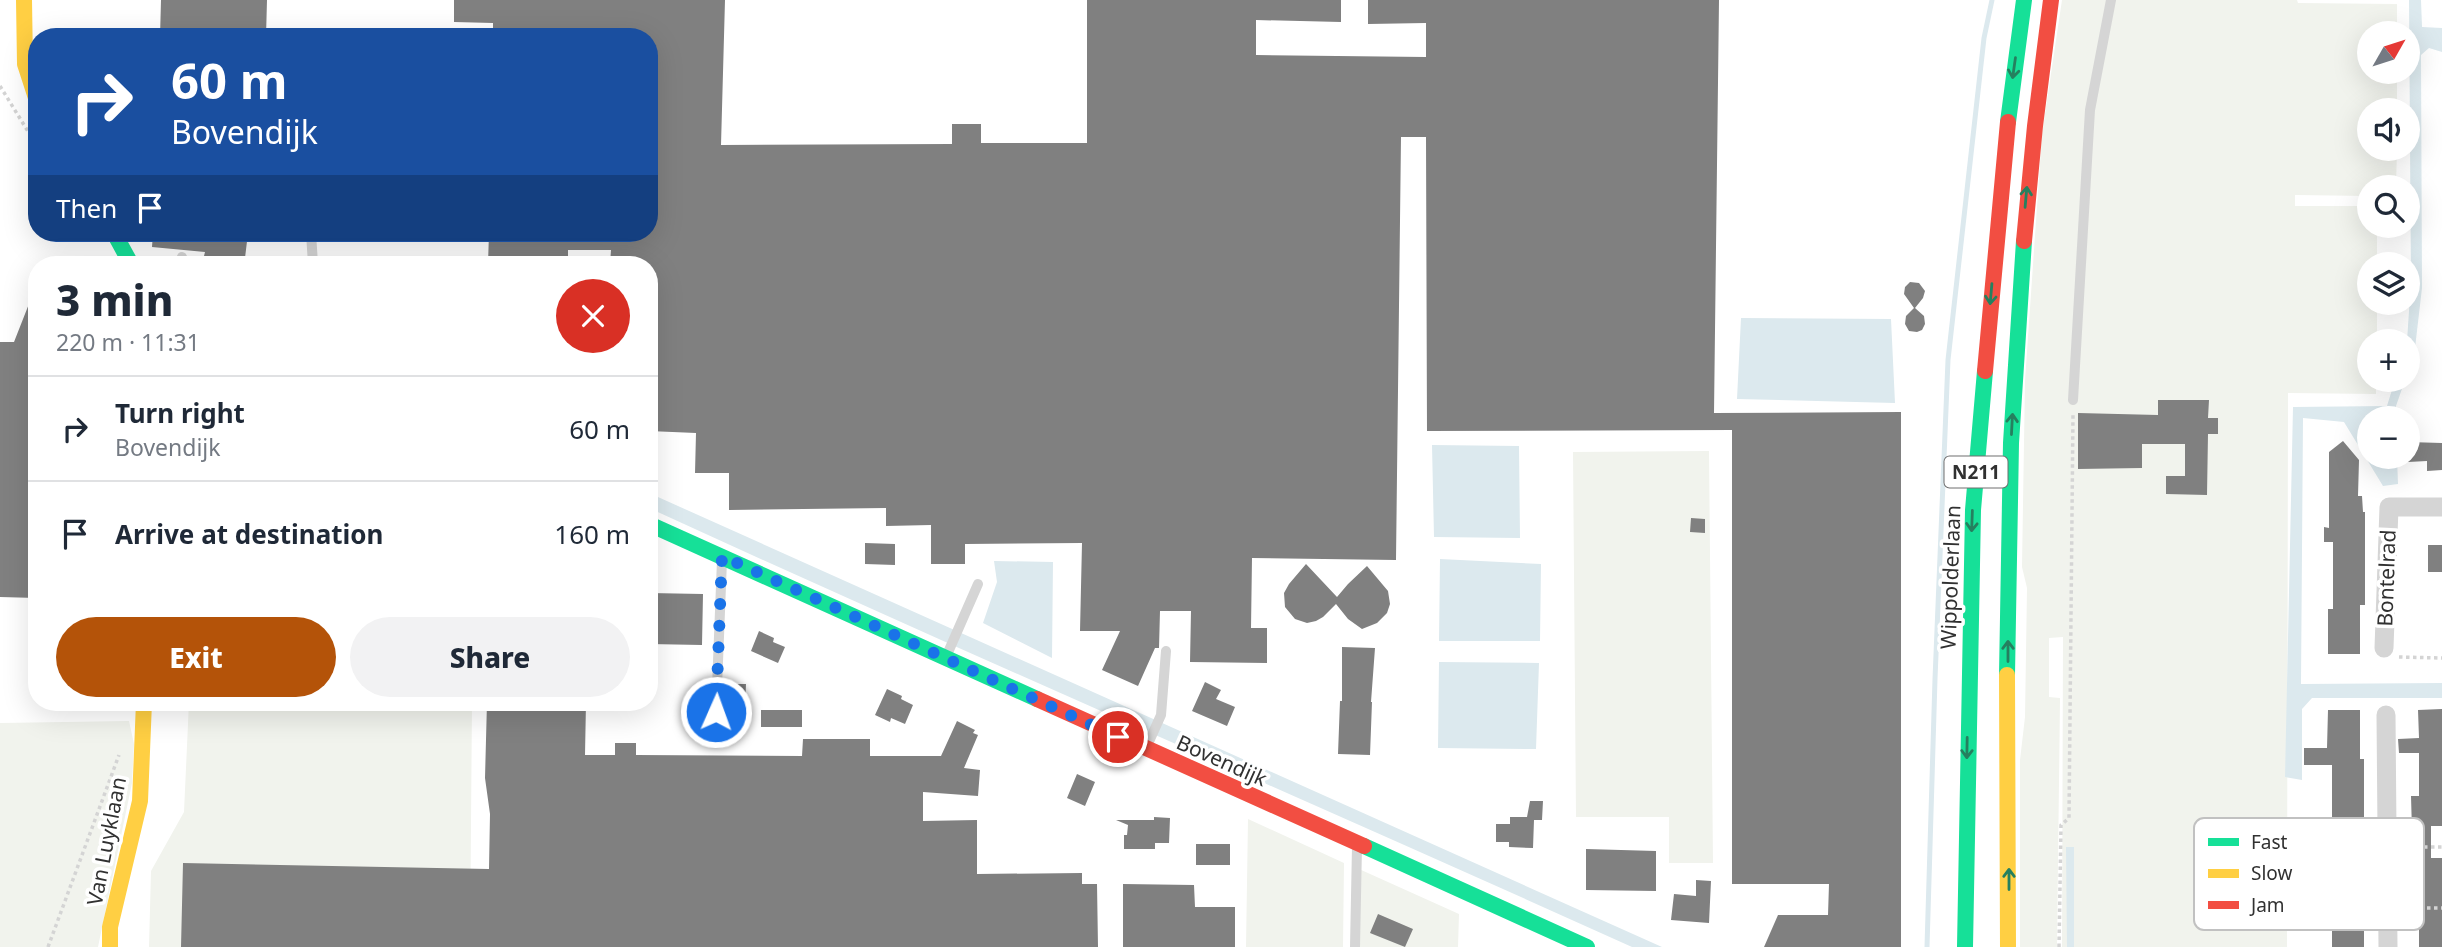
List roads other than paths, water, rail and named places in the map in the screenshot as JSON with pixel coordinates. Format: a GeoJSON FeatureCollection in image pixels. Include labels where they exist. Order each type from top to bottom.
{"type":"FeatureCollection","features":[{"type":"Feature","properties":{"kind":"main road"},"geometry":{"type":"LineString","coordinates":[[24,0],[22,54],[28,76]]}},
{"type":"Feature","properties":{"kind":"main road","name":"Wippolderlaan"},"geometry":{"type":"LineString","coordinates":[[1965,947],[1973,510],[2002,176],[2024,0]]}},
{"type":"Feature","properties":{"kind":"main road","name":"N211"},"geometry":{"type":"LineString","coordinates":[[2008,947],[2010,481],[2020,270],[2030,157],[2051,0]]}},
{"type":"Feature","properties":{"kind":"main road","name":"Bovendijk"},"geometry":{"type":"LineString","coordinates":[[658,528],[1148,744],[1357,843],[1587,947]]}},
{"type":"Feature","properties":{"kind":"main road","name":"Van Luyklaan"},"geometry":{"type":"LineString","coordinates":[[110,947],[110,927],[140,801],[144,711]]}},
{"type":"Feature","properties":{"kind":"street","name":"Bontelrad"},"geometry":{"type":"LineString","coordinates":[[2384,648],[2389,507],[2442,507]]}},
{"type":"Feature","properties":{"kind":"street"},"geometry":{"type":"LineString","coordinates":[[2386,715],[2387,818]]}},
{"type":"Feature","properties":{"kind":"lane"},"geometry":{"type":"LineString","coordinates":[[2073,400],[2091,110],[2111,0]]}},
{"type":"Feature","properties":{"kind":"lane"},"geometry":{"type":"LineString","coordinates":[[715,738],[722,556]]}},
{"type":"Feature","properties":{"kind":"lane"},"geometry":{"type":"LineString","coordinates":[[948,654],[978,584]]}},
{"type":"Feature","properties":{"kind":"lane"},"geometry":{"type":"LineString","coordinates":[[1148,744],[1161,715],[1166,651]]}},
{"type":"Feature","properties":{"kind":"lane"},"geometry":{"type":"LineString","coordinates":[[1356,947],[1357,843]]}},
{"type":"Feature","properties":{"kind":"waterway"},"geometry":{"type":"LineString","coordinates":[[1927,947],[1948,360],[1984,38],[1992,0]]}}]}
